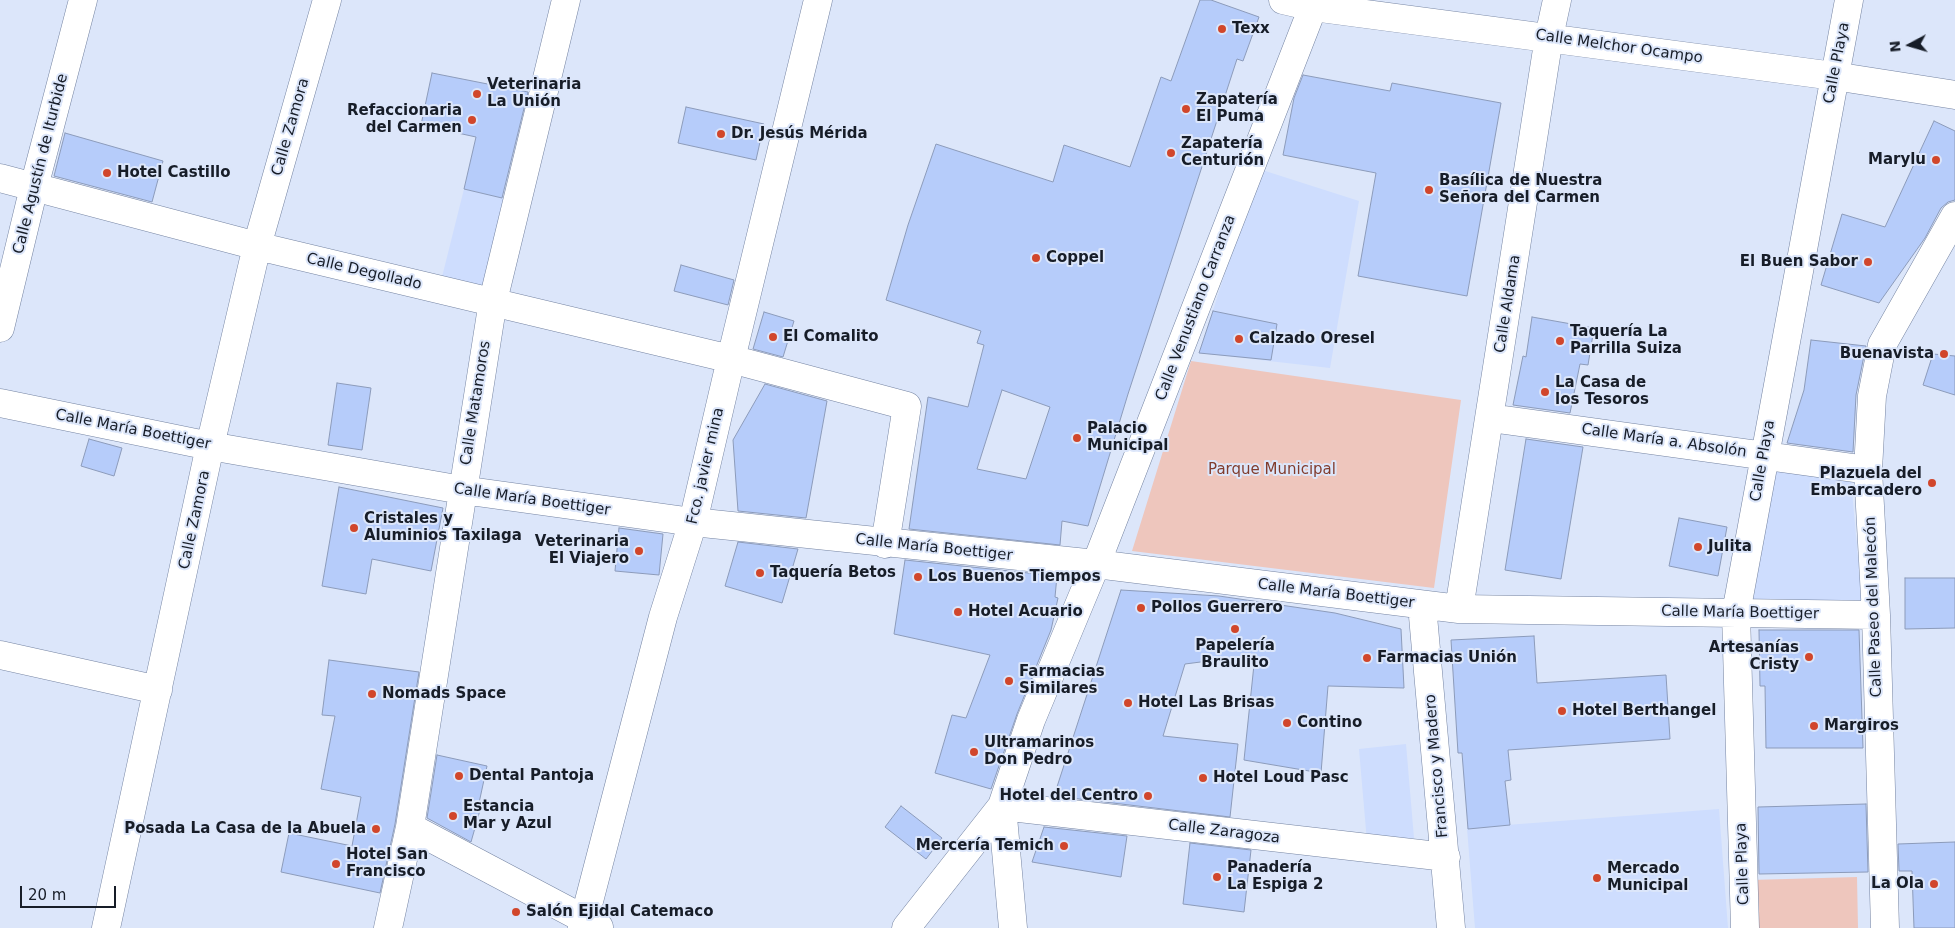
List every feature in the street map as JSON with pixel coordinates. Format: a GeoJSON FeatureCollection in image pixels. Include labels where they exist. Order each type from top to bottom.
{"type":"FeatureCollection","features":[{"type":"Feature","properties":{"kind":"street","name":"Calle Agustín de Iturbide"},"geometry":{"type":"LineString","coordinates":[[0,328],[83,0]]}},
{"type":"Feature","properties":{"kind":"street","name":"Calle Zamora"},"geometry":{"type":"LineString","coordinates":[[106,928],[210,446],[257,246],[327,0]]}},
{"type":"Feature","properties":{"kind":"street","name":"Calle Matamoros"},"geometry":{"type":"LineString","coordinates":[[388,928],[410,827],[493,302],[566,0]]}},
{"type":"Feature","properties":{"kind":"street","name":"Fco. javier mina"},"geometry":{"type":"LineString","coordinates":[[589,925],[663,617],[693,522],[730,359],[818,0]]}},
{"type":"Feature","properties":{"kind":"street","name":"Calle Melchor Ocampo"},"geometry":{"type":"LineString","coordinates":[[1283,0],[1834,76],[1955,95]]}},
{"type":"Feature","properties":{"kind":"street","name":"Calle Aldama"},"geometry":{"type":"LineString","coordinates":[[1459,609],[1549,37],[1557,0]]}},
{"type":"Feature","properties":{"kind":"street","name":"Calle Playa"},"geometry":{"type":"LineString","coordinates":[[1745,928],[1736,613],[1849,0]]}},
{"type":"Feature","properties":{"kind":"street","name":"Calle Venustiano Carranza"},"geometry":{"type":"LineString","coordinates":[[906,928],[1002,806],[1031,720],[1096,564],[1314,3]]}},
{"type":"Feature","properties":{"kind":"street","name":"Calle Degollado"},"geometry":{"type":"LineString","coordinates":[[0,178],[257,246],[730,359],[906,406],[885,544]]}},
{"type":"Feature","properties":{"kind":"street","name":"Calle Paseo del Malecón"},"geometry":{"type":"LineString","coordinates":[[1884,928],[1876,615],[1868,470],[1872,396],[1882,345],[1955,216]]}},
{"type":"Feature","properties":{"kind":"street","name":"Calle María Boettiger"},"geometry":{"type":"LineString","coordinates":[[0,403],[210,446],[462,490],[693,522],[885,544],[1096,564],[1422,605],[1459,609],[1876,615]]}},
{"type":"Feature","properties":{"kind":"street","name":"Calle María a. Absolón"},"geometry":{"type":"LineString","coordinates":[[1490,418],[1764,454],[1868,470]]}},
{"type":"Feature","properties":{"kind":"street","name":"Francisco y Madero"},"geometry":{"type":"LineString","coordinates":[[1422,605],[1451,928]]}},
{"type":"Feature","properties":{"kind":"street"},"geometry":{"type":"LineString","coordinates":[[0,655],[158,690]]}},
{"type":"Feature","properties":{"kind":"street"},"geometry":{"type":"LineString","coordinates":[[1002,806],[1013,928]]}},
{"type":"Feature","properties":{"kind":"street","name":"Calle Zaragoza"},"geometry":{"type":"LineString","coordinates":[[1002,806],[1446,858]]}},
{"type":"Feature","properties":{"kind":"street"},"geometry":{"type":"LineString","coordinates":[[410,827],[589,925]]}},
{"type":"Feature","properties":{"kind":"shaded area"},"geometry":{"type":"Polygon","coordinates":[[[1259,169],[1359,201],[1330,368],[1199,353],[1259,169]]]}},
{"type":"Feature","properties":{"kind":"shaded area"},"geometry":{"type":"Polygon","coordinates":[[[464,189],[507,199],[486,291],[441,281],[464,189]]]}},
{"type":"Feature","properties":{"kind":"shaded area"},"geometry":{"type":"Polygon","coordinates":[[[1776,468],[1851,480],[1862,602],[1753,601],[1776,468]]]}},
{"type":"Feature","properties":{"kind":"shaded area"},"geometry":{"type":"Polygon","coordinates":[[[1406,744],[1414,838],[1367,842],[1359,749],[1406,744]]]}},
{"type":"Feature","properties":{"kind":"shaded area","name":"Mercado Municipal"},"geometry":{"type":"Polygon","coordinates":[[[1719,809],[1728,928],[1475,928],[1467,828],[1719,809]]]}},
{"type":"Feature","properties":{"kind":"green space","name":"Parque Municipal"},"geometry":{"type":"Polygon","coordinates":[[[1191,361],[1461,400],[1434,588],[1132,551],[1191,361]]]}},
{"type":"Feature","properties":{"kind":"green space"},"geometry":{"type":"Polygon","coordinates":[[[1857,877],[1858,928],[1753,928],[1751,880],[1857,877]]]}},
{"type":"Feature","properties":{"kind":"building"},"geometry":{"type":"Polygon","coordinates":[[[1200,0],[1211,0],[1259,17],[1243,61],[1237,59],[1128,394],[1088,526],[1062,521],[1060,545],[909,529],[928,397],[968,407],[984,345],[977,343],[981,331],[886,300],[908,225],[936,144],[1053,182],[1064,145],[1130,167],[1161,77],[1171,81],[1200,0]],[[1002,390],[977,469],[1026,479],[1050,407],[1002,390]]]}},
{"type":"Feature","properties":{"kind":"building"},"geometry":{"type":"Polygon","coordinates":[[[432,73],[528,92],[502,198],[464,189],[476,137],[421,125],[432,73]]]}},
{"type":"Feature","properties":{"kind":"building","name":"Basílica de Nuestra Señora del Carmen"},"geometry":{"type":"Polygon","coordinates":[[[1303,75],[1390,91],[1392,83],[1501,103],[1467,296],[1358,276],[1376,173],[1283,155],[1294,98],[1303,75]]]}},
{"type":"Feature","properties":{"kind":"building","name":"Dr. Jesús Mérida"},"geometry":{"type":"Polygon","coordinates":[[[686,107],[764,124],[756,160],[678,143],[686,107]]]}},
{"type":"Feature","properties":{"kind":"building"},"geometry":{"type":"Polygon","coordinates":[[[1934,121],[1955,131],[1955,200],[1948,202],[1941,208],[1925,238],[1879,303],[1821,285],[1842,214],[1885,227],[1934,121]]]}},
{"type":"Feature","properties":{"kind":"building","name":"Hotel Castillo"},"geometry":{"type":"Polygon","coordinates":[[[65,133],[163,161],[152,202],[54,176],[65,133]]]}},
{"type":"Feature","properties":{"kind":"building"},"geometry":{"type":"Polygon","coordinates":[[[681,265],[734,280],[728,305],[674,291],[681,265]]]}},
{"type":"Feature","properties":{"kind":"building","name":"Calzado Oresel"},"geometry":{"type":"Polygon","coordinates":[[[1213,311],[1277,324],[1271,360],[1199,353],[1213,311]]]}},
{"type":"Feature","properties":{"kind":"building","name":"El Comalito"},"geometry":{"type":"Polygon","coordinates":[[[764,312],[794,321],[783,357],[753,349],[764,312]]]}},
{"type":"Feature","properties":{"kind":"building"},"geometry":{"type":"Polygon","coordinates":[[[1532,317],[1594,328],[1588,365],[1580,364],[1570,413],[1513,405],[1523,356],[1526,357],[1532,317]]]}},
{"type":"Feature","properties":{"kind":"building"},"geometry":{"type":"Polygon","coordinates":[[[1811,340],[1866,346],[1856,395],[1853,452],[1787,443],[1804,390],[1811,340]]]}},
{"type":"Feature","properties":{"kind":"building","name":"Buenavista"},"geometry":{"type":"Polygon","coordinates":[[[1933,354],[1955,356],[1955,395],[1923,385],[1933,354]]]}},
{"type":"Feature","properties":{"kind":"building"},"geometry":{"type":"Polygon","coordinates":[[[337,383],[371,388],[362,450],[328,445],[337,383]]]}},
{"type":"Feature","properties":{"kind":"building"},"geometry":{"type":"Polygon","coordinates":[[[765,384],[827,401],[806,518],[738,511],[733,440],[765,384]]]}},
{"type":"Feature","properties":{"kind":"building"},"geometry":{"type":"Polygon","coordinates":[[[89,439],[122,448],[114,476],[81,466],[89,439]]]}},
{"type":"Feature","properties":{"kind":"building"},"geometry":{"type":"Polygon","coordinates":[[[1526,439],[1583,447],[1561,579],[1505,570],[1526,439]]]}},
{"type":"Feature","properties":{"kind":"building"},"geometry":{"type":"Polygon","coordinates":[[[339,487],[443,508],[431,571],[372,559],[366,594],[322,586],[339,487]]]}},
{"type":"Feature","properties":{"kind":"building","name":"Julita"},"geometry":{"type":"Polygon","coordinates":[[[1679,518],[1727,527],[1718,576],[1669,566],[1679,518]]]}},
{"type":"Feature","properties":{"kind":"building","name":"Veterinaria El Viajero"},"geometry":{"type":"Polygon","coordinates":[[[619,528],[663,534],[659,575],[615,571],[619,528]]]}},
{"type":"Feature","properties":{"kind":"building","name":"Taquería Betos"},"geometry":{"type":"Polygon","coordinates":[[[738,542],[798,549],[782,603],[725,586],[738,542]]]}},
{"type":"Feature","properties":{"kind":"building"},"geometry":{"type":"Polygon","coordinates":[[[905,560],[1057,576],[1055,597],[1058,598],[1051,630],[1017,714],[991,789],[935,773],[952,715],[966,718],[990,655],[894,634],[905,560]]]}},
{"type":"Feature","properties":{"kind":"building"},"geometry":{"type":"Polygon","coordinates":[[[1905,578],[1955,578],[1955,628],[1905,629],[1905,578]]]}},
{"type":"Feature","properties":{"kind":"building"},"geometry":{"type":"Polygon","coordinates":[[[1121,590],[1219,596],[1335,613],[1401,629],[1404,688],[1328,686],[1321,773],[1244,760],[1255,655],[1185,664],[1163,736],[1238,744],[1230,817],[1054,796],[1121,590]]]}},
{"type":"Feature","properties":{"kind":"building"},"geometry":{"type":"Polygon","coordinates":[[[1759,630],[1859,630],[1863,748],[1766,748],[1765,686],[1760,686],[1759,630]]]}},
{"type":"Feature","properties":{"kind":"building","name":"Hotel Berthangel"},"geometry":{"type":"Polygon","coordinates":[[[1534,636],[1537,683],[1666,675],[1670,739],[1508,750],[1511,780],[1505,781],[1510,825],[1468,829],[1462,753],[1458,753],[1451,640],[1534,636]]]}},
{"type":"Feature","properties":{"kind":"building"},"geometry":{"type":"Polygon","coordinates":[[[329,660],[419,672],[395,824],[380,893],[281,872],[289,833],[352,846],[361,797],[321,789],[335,716],[322,715],[329,660]]]}},
{"type":"Feature","properties":{"kind":"building"},"geometry":{"type":"Polygon","coordinates":[[[437,755],[487,766],[479,803],[482,803],[471,842],[427,818],[437,755]]]}},
{"type":"Feature","properties":{"kind":"building"},"geometry":{"type":"Polygon","coordinates":[[[1866,804],[1868,872],[1759,874],[1758,807],[1866,804]]]}},
{"type":"Feature","properties":{"kind":"building"},"geometry":{"type":"Polygon","coordinates":[[[901,806],[942,838],[926,859],[885,827],[901,806]]]}},
{"type":"Feature","properties":{"kind":"building","name":"Mercería Temich"},"geometry":{"type":"Polygon","coordinates":[[[1044,827],[1127,836],[1121,877],[1032,862],[1044,827]]]}},
{"type":"Feature","properties":{"kind":"building","name":"La Ola"},"geometry":{"type":"Polygon","coordinates":[[[1955,842],[1955,928],[1914,928],[1912,871],[1899,871],[1898,844],[1955,842]]]}},
{"type":"Feature","properties":{"kind":"building","name":"Panadería La Espiga 2"},"geometry":{"type":"Polygon","coordinates":[[[1190,843],[1251,850],[1244,912],[1183,904],[1190,843]]]}},
{"type":"Feature","properties":{"kind":"place","name":"Texx"},"geometry":{"type":"Point","coordinates":[1222,29]}},
{"type":"Feature","properties":{"kind":"place","name":"Veterinaria La Unión"},"geometry":{"type":"Point","coordinates":[477,94]}},
{"type":"Feature","properties":{"kind":"place","name":"Zapatería El Puma"},"geometry":{"type":"Point","coordinates":[1186,109]}},
{"type":"Feature","properties":{"kind":"place","name":"Refaccionaria del Carmen"},"geometry":{"type":"Point","coordinates":[472,120]}},
{"type":"Feature","properties":{"kind":"place","name":"Dr. Jesús Mérida"},"geometry":{"type":"Point","coordinates":[721,134]}},
{"type":"Feature","properties":{"kind":"place","name":"Zapatería Centurión"},"geometry":{"type":"Point","coordinates":[1171,153]}},
{"type":"Feature","properties":{"kind":"place","name":"Marylu"},"geometry":{"type":"Point","coordinates":[1936,160]}},
{"type":"Feature","properties":{"kind":"place","name":"Hotel Castillo"},"geometry":{"type":"Point","coordinates":[107,173]}},
{"type":"Feature","properties":{"kind":"place","name":"Basílica de Nuestra Señora del Carmen"},"geometry":{"type":"Point","coordinates":[1429,190]}},
{"type":"Feature","properties":{"kind":"place","name":"Coppel"},"geometry":{"type":"Point","coordinates":[1036,258]}},
{"type":"Feature","properties":{"kind":"place","name":"El Buen Sabor"},"geometry":{"type":"Point","coordinates":[1868,262]}},
{"type":"Feature","properties":{"kind":"place","name":"El Comalito"},"geometry":{"type":"Point","coordinates":[773,337]}},
{"type":"Feature","properties":{"kind":"place","name":"Calzado Oresel"},"geometry":{"type":"Point","coordinates":[1239,339]}},
{"type":"Feature","properties":{"kind":"place","name":"Taquería La Parrilla Suiza"},"geometry":{"type":"Point","coordinates":[1560,341]}},
{"type":"Feature","properties":{"kind":"place","name":"Buenavista"},"geometry":{"type":"Point","coordinates":[1944,354]}},
{"type":"Feature","properties":{"kind":"place","name":"La Casa de los Tesoros"},"geometry":{"type":"Point","coordinates":[1545,392]}},
{"type":"Feature","properties":{"kind":"place","name":"Palacio Municipal"},"geometry":{"type":"Point","coordinates":[1077,438]}},
{"type":"Feature","properties":{"kind":"place","name":"Plazuela del Embarcadero"},"geometry":{"type":"Point","coordinates":[1932,483]}},
{"type":"Feature","properties":{"kind":"place","name":"Cristales y Aluminios Taxilaga"},"geometry":{"type":"Point","coordinates":[354,528]}},
{"type":"Feature","properties":{"kind":"place","name":"Julita"},"geometry":{"type":"Point","coordinates":[1698,547]}},
{"type":"Feature","properties":{"kind":"place","name":"Veterinaria El Viajero"},"geometry":{"type":"Point","coordinates":[639,551]}},
{"type":"Feature","properties":{"kind":"place","name":"Taquería Betos"},"geometry":{"type":"Point","coordinates":[760,573]}},
{"type":"Feature","properties":{"kind":"place","name":"Los Buenos Tiempos"},"geometry":{"type":"Point","coordinates":[918,577]}},
{"type":"Feature","properties":{"kind":"place","name":"Pollos Guerrero"},"geometry":{"type":"Point","coordinates":[1141,608]}},
{"type":"Feature","properties":{"kind":"place","name":"Hotel Acuario"},"geometry":{"type":"Point","coordinates":[958,612]}},
{"type":"Feature","properties":{"kind":"place","name":"Papelería Braulito"},"geometry":{"type":"Point","coordinates":[1235,629]}},
{"type":"Feature","properties":{"kind":"place","name":"Artesanías Cristy"},"geometry":{"type":"Point","coordinates":[1809,657]}},
{"type":"Feature","properties":{"kind":"place","name":"Farmacias Unión"},"geometry":{"type":"Point","coordinates":[1367,658]}},
{"type":"Feature","properties":{"kind":"place","name":"Farmacias Similares"},"geometry":{"type":"Point","coordinates":[1009,681]}},
{"type":"Feature","properties":{"kind":"place","name":"Nomads Space"},"geometry":{"type":"Point","coordinates":[372,694]}},
{"type":"Feature","properties":{"kind":"place","name":"Hotel Las Brisas"},"geometry":{"type":"Point","coordinates":[1128,703]}},
{"type":"Feature","properties":{"kind":"place","name":"Hotel Berthangel"},"geometry":{"type":"Point","coordinates":[1562,711]}},
{"type":"Feature","properties":{"kind":"place","name":"Contino"},"geometry":{"type":"Point","coordinates":[1287,723]}},
{"type":"Feature","properties":{"kind":"place","name":"Margiros"},"geometry":{"type":"Point","coordinates":[1814,726]}},
{"type":"Feature","properties":{"kind":"place","name":"Ultramarinos Don Pedro"},"geometry":{"type":"Point","coordinates":[974,752]}},
{"type":"Feature","properties":{"kind":"place","name":"Dental Pantoja"},"geometry":{"type":"Point","coordinates":[459,776]}},
{"type":"Feature","properties":{"kind":"place","name":"Hotel Loud Pasc"},"geometry":{"type":"Point","coordinates":[1203,778]}},
{"type":"Feature","properties":{"kind":"place","name":"Hotel del Centro"},"geometry":{"type":"Point","coordinates":[1148,796]}},
{"type":"Feature","properties":{"kind":"place","name":"Estancia Mar y Azul"},"geometry":{"type":"Point","coordinates":[453,816]}},
{"type":"Feature","properties":{"kind":"place","name":"Posada La Casa de la Abuela"},"geometry":{"type":"Point","coordinates":[376,829]}},
{"type":"Feature","properties":{"kind":"place","name":"Mercería Temich"},"geometry":{"type":"Point","coordinates":[1064,846]}},
{"type":"Feature","properties":{"kind":"place","name":"Hotel San Francisco"},"geometry":{"type":"Point","coordinates":[336,864]}},
{"type":"Feature","properties":{"kind":"place","name":"Panadería La Espiga 2"},"geometry":{"type":"Point","coordinates":[1217,877]}},
{"type":"Feature","properties":{"kind":"place","name":"Mercado Municipal"},"geometry":{"type":"Point","coordinates":[1597,878]}},
{"type":"Feature","properties":{"kind":"place","name":"La Ola"},"geometry":{"type":"Point","coordinates":[1934,884]}},
{"type":"Feature","properties":{"kind":"place","name":"Salón Ejidal Catemaco"},"geometry":{"type":"Point","coordinates":[516,912]}}]}
